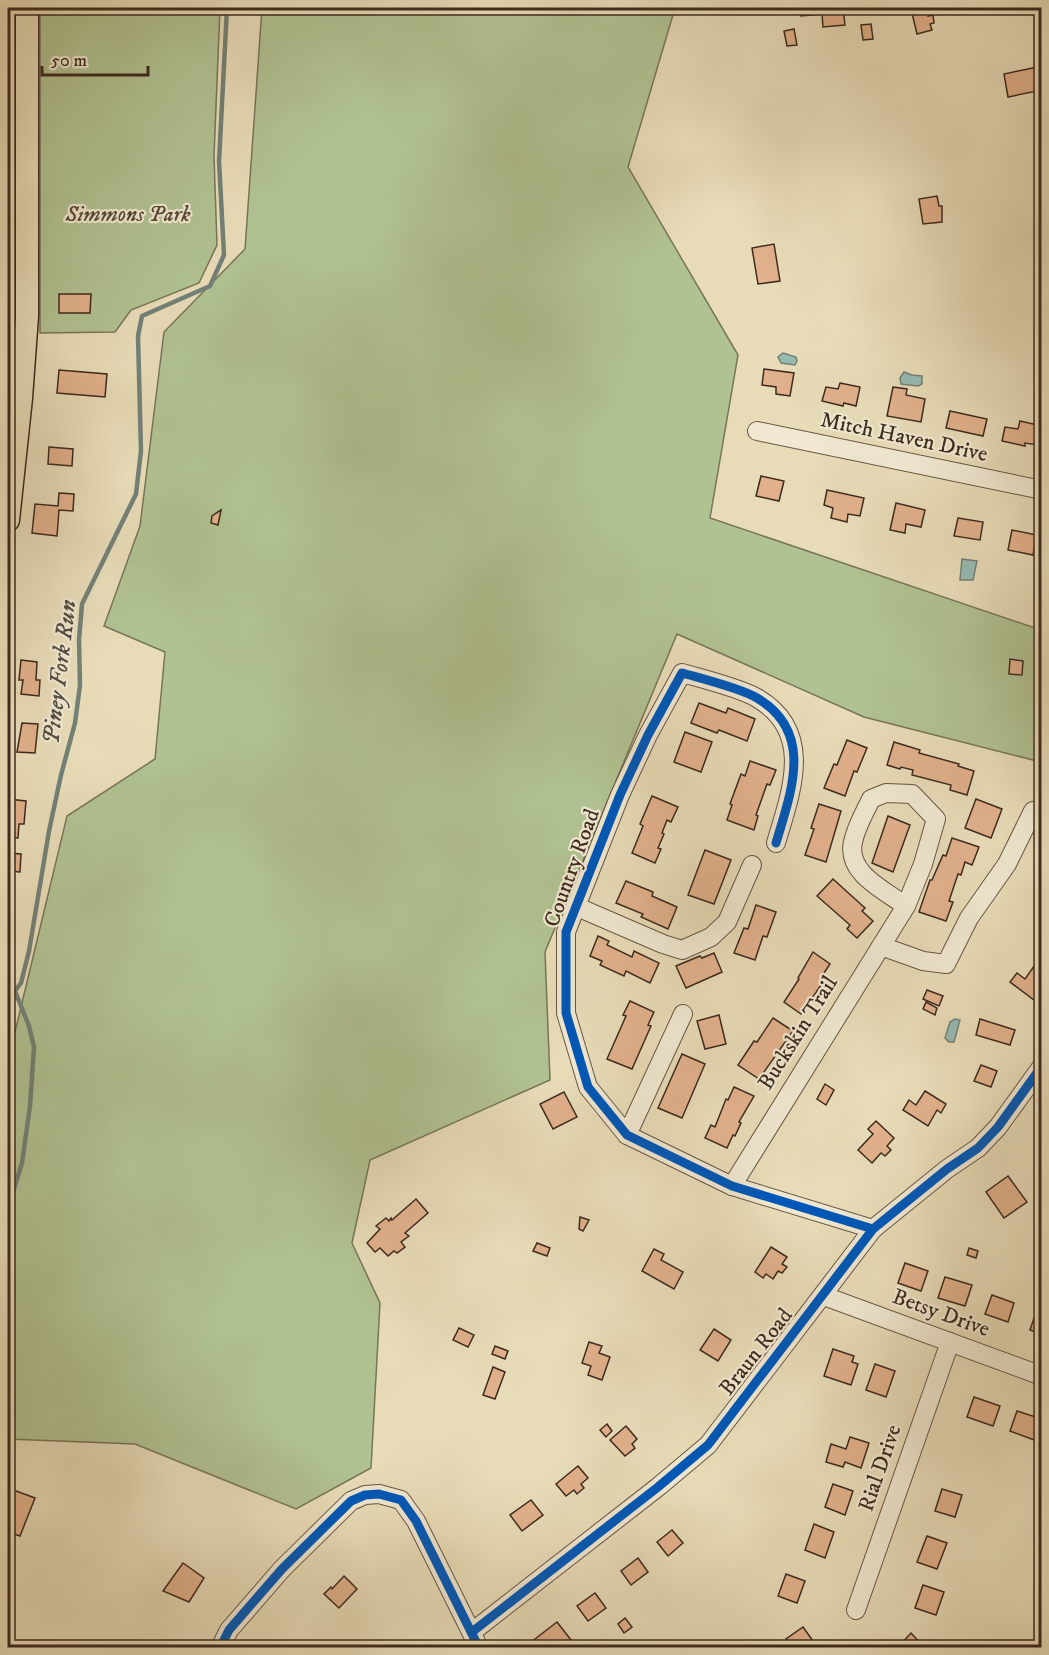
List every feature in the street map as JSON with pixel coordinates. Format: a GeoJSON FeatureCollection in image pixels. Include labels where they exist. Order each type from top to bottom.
{"type":"FeatureCollection","features":[{"type":"Feature","properties":{"kind":"main road"},"geometry":{"type":"LineString","coordinates":[[8,520],[27,316],[27,8]]}},
{"type":"Feature","properties":{"kind":"street","name":"Mitch Haven Drive"},"geometry":{"type":"LineString","coordinates":[[757,431],[1041,490]]}},
{"type":"Feature","properties":{"kind":"street","name":"Country Road"},"geometry":{"type":"LineString","coordinates":[[776,843],[792,791],[795,763],[791,737],[780,715],[755,696],[682,673],[648,735],[620,795],[566,932],[566,1013],[588,1087],[627,1135],[732,1186],[873,1230]]}},
{"type":"Feature","properties":{"kind":"street","name":"Buckskin Trail"},"geometry":{"type":"LineString","coordinates":[[732,1186],[906,906],[923,864],[936,819],[912,794],[886,793],[871,798],[853,842],[851,859],[861,873],[906,906]]}},
{"type":"Feature","properties":{"kind":"street"},"geometry":{"type":"LineString","coordinates":[[881,946],[923,961],[946,964],[969,918],[1006,864],[1033,811]]}},
{"type":"Feature","properties":{"kind":"street"},"geometry":{"type":"LineString","coordinates":[[575,906],[682,950],[711,937],[727,922],[752,865]]}},
{"type":"Feature","properties":{"kind":"street"},"geometry":{"type":"LineString","coordinates":[[627,1135],[683,1014]]}},
{"type":"Feature","properties":{"kind":"street","name":"Braun Road"},"geometry":{"type":"LineString","coordinates":[[476,1640],[708,1445],[873,1230],[947,1169],[978,1148],[998,1127],[1041,1066]]}},
{"type":"Feature","properties":{"kind":"street","name":"Betsy Drive"},"geometry":{"type":"LineString","coordinates":[[824,1296],[1041,1376]]}},
{"type":"Feature","properties":{"kind":"street","name":"Rial Drive"},"geometry":{"type":"LineString","coordinates":[[856,1610],[950,1342]]}},
{"type":"Feature","properties":{"kind":"street"},"geometry":{"type":"LineString","coordinates":[[220,1647],[229,1630],[282,1569],[351,1501],[365,1495],[379,1494],[401,1500],[416,1521],[476,1640]]}},
{"type":"Feature","properties":{"kind":"green space","name":"Simmons Park"},"geometry":{"type":"Polygon","coordinates":[[[40,8],[220,8],[214,156],[217,245],[199,283],[131,310],[115,332],[40,333],[40,8]]]}},
{"type":"Feature","properties":{"kind":"green space"},"geometry":{"type":"Polygon","coordinates":[[[262,8],[675,8],[628,167],[738,355],[710,518],[1041,630],[1041,762],[864,717],[677,634],[545,952],[550,1080],[370,1160],[352,1243],[380,1303],[371,1468],[296,1509],[135,1444],[8,1439],[8,1061],[67,816],[155,759],[165,652],[104,626],[140,526],[164,332],[245,249],[262,8]]]}},
{"type":"Feature","properties":{"kind":"water"},"geometry":{"type":"Polygon","coordinates":[[[783,353],[796,357],[795,365],[781,363],[778,357],[783,353]]]}},
{"type":"Feature","properties":{"kind":"water"},"geometry":{"type":"Polygon","coordinates":[[[904,372],[922,376],[922,384],[918,386],[901,384],[900,378],[904,372]]]}},
{"type":"Feature","properties":{"kind":"water"},"geometry":{"type":"Polygon","coordinates":[[[962,559],[977,561],[973,580],[960,580],[962,559]]]}},
{"type":"Feature","properties":{"kind":"water"},"geometry":{"type":"Polygon","coordinates":[[[955,1019],[960,1020],[954,1042],[949,1042],[945,1038],[950,1022],[955,1019]]]}},
{"type":"Feature","properties":{"kind":"building"},"geometry":{"type":"Polygon","coordinates":[[[800,8],[843,8],[845,25],[823,27],[822,14],[801,16],[800,8]]]}},
{"type":"Feature","properties":{"kind":"building"},"geometry":{"type":"Polygon","coordinates":[[[914,8],[926,8],[928,16],[933,15],[934,23],[930,24],[932,30],[917,34],[912,13],[915,12],[914,8]]]}},
{"type":"Feature","properties":{"kind":"building"},"geometry":{"type":"Polygon","coordinates":[[[871,24],[873,39],[863,40],[861,25],[871,24]]]}},
{"type":"Feature","properties":{"kind":"building"},"geometry":{"type":"Polygon","coordinates":[[[794,29],[797,45],[787,46],[784,31],[794,29]]]}},
{"type":"Feature","properties":{"kind":"building"},"geometry":{"type":"Polygon","coordinates":[[[1042,66],[1042,90],[1008,97],[1004,74],[1042,66]]]}},
{"type":"Feature","properties":{"kind":"building"},"geometry":{"type":"Polygon","coordinates":[[[937,196],[939,206],[942,206],[942,222],[923,224],[919,199],[937,196]]]}},
{"type":"Feature","properties":{"kind":"building"},"geometry":{"type":"Polygon","coordinates":[[[774,244],[780,281],[758,284],[752,248],[774,244]]]}},
{"type":"Feature","properties":{"kind":"building"},"geometry":{"type":"Polygon","coordinates":[[[59,294],[91,294],[90,313],[59,313],[59,294]]]}},
{"type":"Feature","properties":{"kind":"building"},"geometry":{"type":"Polygon","coordinates":[[[764,369],[794,373],[790,396],[776,394],[776,387],[762,385],[764,369]]]}},
{"type":"Feature","properties":{"kind":"building"},"geometry":{"type":"Polygon","coordinates":[[[59,370],[107,374],[105,397],[57,393],[59,370]]]}},
{"type":"Feature","properties":{"kind":"building"},"geometry":{"type":"Polygon","coordinates":[[[840,383],[860,387],[856,406],[844,403],[843,406],[822,401],[826,387],[838,389],[840,383]]]}},
{"type":"Feature","properties":{"kind":"building"},"geometry":{"type":"Polygon","coordinates":[[[893,387],[907,389],[906,395],[925,399],[921,422],[887,416],[893,387]]]}},
{"type":"Feature","properties":{"kind":"building"},"geometry":{"type":"Polygon","coordinates":[[[950,411],[987,419],[983,436],[946,428],[950,411]]]}},
{"type":"Feature","properties":{"kind":"building"},"geometry":{"type":"Polygon","coordinates":[[[1020,421],[1042,426],[1038,445],[1025,443],[1025,446],[1002,441],[1005,427],[1018,429],[1020,421]]]}},
{"type":"Feature","properties":{"kind":"building"},"geometry":{"type":"Polygon","coordinates":[[[49,447],[73,449],[72,466],[48,464],[49,447]]]}},
{"type":"Feature","properties":{"kind":"building"},"geometry":{"type":"Polygon","coordinates":[[[761,476],[784,481],[779,501],[756,496],[761,476]]]}},
{"type":"Feature","properties":{"kind":"building"},"geometry":{"type":"Polygon","coordinates":[[[827,490],[864,498],[860,516],[848,514],[847,522],[831,518],[833,508],[824,505],[827,490]]]}},
{"type":"Feature","properties":{"kind":"building"},"geometry":{"type":"Polygon","coordinates":[[[59,493],[74,494],[73,511],[59,510],[57,536],[32,533],[35,504],[58,506],[59,493]]]}},
{"type":"Feature","properties":{"kind":"building"},"geometry":{"type":"Polygon","coordinates":[[[896,503],[925,510],[921,527],[906,524],[905,533],[890,530],[896,503]]]}},
{"type":"Feature","properties":{"kind":"building"},"geometry":{"type":"Polygon","coordinates":[[[221,510],[218,525],[211,523],[212,516],[221,510]]]}},
{"type":"Feature","properties":{"kind":"building"},"geometry":{"type":"Polygon","coordinates":[[[958,518],[983,522],[980,540],[954,536],[958,518]]]}},
{"type":"Feature","properties":{"kind":"building"},"geometry":{"type":"Polygon","coordinates":[[[1012,530],[1037,535],[1033,555],[1008,550],[1012,530]]]}},
{"type":"Feature","properties":{"kind":"building"},"geometry":{"type":"Polygon","coordinates":[[[1010,659],[1023,661],[1022,675],[1009,674],[1010,659]]]}},
{"type":"Feature","properties":{"kind":"building"},"geometry":{"type":"Polygon","coordinates":[[[21,660],[37,662],[36,680],[40,680],[39,696],[21,694],[23,680],[19,680],[21,660]]]}},
{"type":"Feature","properties":{"kind":"building"},"geometry":{"type":"Polygon","coordinates":[[[699,703],[726,713],[728,708],[755,719],[747,741],[719,730],[717,733],[691,723],[699,703]]]}},
{"type":"Feature","properties":{"kind":"building"},"geometry":{"type":"Polygon","coordinates":[[[22,723],[38,724],[35,753],[17,752],[22,723]]]}},
{"type":"Feature","properties":{"kind":"building"},"geometry":{"type":"Polygon","coordinates":[[[685,732],[712,742],[701,772],[674,762],[685,732]]]}},
{"type":"Feature","properties":{"kind":"building"},"geometry":{"type":"Polygon","coordinates":[[[847,740],[867,748],[857,772],[854,771],[845,796],[824,788],[847,740]]]}},
{"type":"Feature","properties":{"kind":"building"},"geometry":{"type":"Polygon","coordinates":[[[894,742],[920,750],[919,753],[959,764],[958,766],[974,771],[967,795],[950,790],[951,785],[912,775],[913,770],[887,765],[894,742]]]}},
{"type":"Feature","properties":{"kind":"building"},"geometry":{"type":"Polygon","coordinates":[[[750,761],[776,770],[770,785],[767,784],[756,815],[758,816],[754,830],[727,820],[741,774],[745,776],[750,761]]]}},
{"type":"Feature","properties":{"kind":"building"},"geometry":{"type":"Polygon","coordinates":[[[652,796],[678,807],[671,822],[667,820],[658,848],[661,849],[655,863],[632,853],[643,826],[640,824],[652,796]]]}},
{"type":"Feature","properties":{"kind":"building"},"geometry":{"type":"Polygon","coordinates":[[[8,799],[26,801],[24,824],[19,824],[18,838],[8,837],[8,799]]]}},
{"type":"Feature","properties":{"kind":"building"},"geometry":{"type":"Polygon","coordinates":[[[976,799],[1002,809],[991,838],[965,828],[976,799]]]}},
{"type":"Feature","properties":{"kind":"building"},"geometry":{"type":"Polygon","coordinates":[[[819,804],[841,811],[826,862],[805,855],[819,804]]]}},
{"type":"Feature","properties":{"kind":"building"},"geometry":{"type":"Polygon","coordinates":[[[888,816],[910,825],[893,872],[872,863],[888,816]]]}},
{"type":"Feature","properties":{"kind":"building"},"geometry":{"type":"Polygon","coordinates":[[[952,838],[979,847],[972,865],[965,862],[961,875],[958,874],[949,901],[953,902],[946,921],[919,912],[930,880],[943,855],[946,856],[952,838]]]}},
{"type":"Feature","properties":{"kind":"building"},"geometry":{"type":"Polygon","coordinates":[[[705,850],[731,860],[714,904],[688,895],[705,850]]]}},
{"type":"Feature","properties":{"kind":"building"},"geometry":{"type":"Polygon","coordinates":[[[8,853],[21,854],[20,872],[8,871],[8,853]]]}},
{"type":"Feature","properties":{"kind":"building"},"geometry":{"type":"Polygon","coordinates":[[[833,879],[865,908],[862,911],[873,921],[857,938],[847,929],[850,925],[817,896],[833,879]]]}},
{"type":"Feature","properties":{"kind":"building"},"geometry":{"type":"Polygon","coordinates":[[[626,881],[653,892],[652,896],[677,907],[668,929],[641,917],[643,914],[616,903],[626,881]]]}},
{"type":"Feature","properties":{"kind":"building"},"geometry":{"type":"Polygon","coordinates":[[[756,905],[776,912],[767,937],[763,936],[755,960],[734,953],[744,928],[748,929],[756,905]]]}},
{"type":"Feature","properties":{"kind":"building"},"geometry":{"type":"Polygon","coordinates":[[[598,936],[609,941],[607,945],[632,957],[634,951],[659,963],[650,983],[626,971],[624,976],[600,965],[602,961],[590,956],[598,936]]]}},
{"type":"Feature","properties":{"kind":"building"},"geometry":{"type":"Polygon","coordinates":[[[813,952],[830,964],[822,976],[826,978],[801,1014],[784,1002],[813,952]]]}},
{"type":"Feature","properties":{"kind":"building"},"geometry":{"type":"Polygon","coordinates":[[[714,953],[722,972],[686,988],[676,966],[714,953]]]}},
{"type":"Feature","properties":{"kind":"building"},"geometry":{"type":"Polygon","coordinates":[[[1037,962],[1042,965],[1042,991],[1034,1000],[1010,982],[1017,973],[1025,979],[1037,962]]]}},
{"type":"Feature","properties":{"kind":"building"},"geometry":{"type":"Polygon","coordinates":[[[927,990],[943,996],[939,1006],[923,999],[927,990]]]}},
{"type":"Feature","properties":{"kind":"building"},"geometry":{"type":"Polygon","coordinates":[[[630,1001],[654,1012],[648,1025],[651,1026],[632,1069],[607,1059],[626,1016],[623,1015],[630,1001]]]}},
{"type":"Feature","properties":{"kind":"building"},"geometry":{"type":"Polygon","coordinates":[[[926,1002],[937,1008],[935,1015],[923,1009],[926,1002]]]}},
{"type":"Feature","properties":{"kind":"building"},"geometry":{"type":"Polygon","coordinates":[[[719,1015],[726,1044],[705,1049],[697,1021],[719,1015]]]}},
{"type":"Feature","properties":{"kind":"building"},"geometry":{"type":"Polygon","coordinates":[[[773,1018],[793,1031],[759,1079],[738,1065],[773,1018]]]}},
{"type":"Feature","properties":{"kind":"building"},"geometry":{"type":"Polygon","coordinates":[[[980,1019],[1015,1030],[1010,1045],[976,1035],[980,1019]]]}},
{"type":"Feature","properties":{"kind":"building"},"geometry":{"type":"Polygon","coordinates":[[[682,1054],[705,1064],[682,1118],[658,1108],[682,1054]]]}},
{"type":"Feature","properties":{"kind":"building"},"geometry":{"type":"Polygon","coordinates":[[[981,1065],[997,1071],[991,1087],[974,1081],[981,1065]]]}},
{"type":"Feature","properties":{"kind":"building"},"geometry":{"type":"Polygon","coordinates":[[[825,1084],[834,1090],[826,1105],[817,1099],[825,1084]]]}},
{"type":"Feature","properties":{"kind":"building"},"geometry":{"type":"Polygon","coordinates":[[[734,1087],[754,1096],[727,1148],[705,1138],[711,1125],[715,1127],[726,1099],[728,1100],[734,1087]]]}},
{"type":"Feature","properties":{"kind":"building"},"geometry":{"type":"Polygon","coordinates":[[[925,1091],[946,1104],[941,1113],[937,1110],[928,1126],[903,1110],[909,1100],[916,1105],[925,1091]]]}},
{"type":"Feature","properties":{"kind":"building"},"geometry":{"type":"Polygon","coordinates":[[[564,1092],[577,1117],[553,1129],[540,1104],[564,1092]]]}},
{"type":"Feature","properties":{"kind":"building"},"geometry":{"type":"Polygon","coordinates":[[[876,1121],[894,1138],[887,1146],[891,1150],[885,1156],[881,1153],[872,1163],[858,1150],[873,1134],[868,1129],[876,1121]]]}},
{"type":"Feature","properties":{"kind":"building"},"geometry":{"type":"Polygon","coordinates":[[[1008,1176],[1027,1202],[1004,1218],[986,1192],[1008,1176]]]}},
{"type":"Feature","properties":{"kind":"building"},"geometry":{"type":"Polygon","coordinates":[[[416,1199],[428,1213],[405,1233],[409,1236],[401,1242],[405,1247],[388,1256],[380,1248],[375,1252],[367,1243],[380,1229],[376,1226],[386,1218],[389,1221],[391,1218],[392,1220],[416,1199]]]}},
{"type":"Feature","properties":{"kind":"building"},"geometry":{"type":"Polygon","coordinates":[[[580,1217],[589,1220],[583,1231],[579,1229],[580,1217]]]}},
{"type":"Feature","properties":{"kind":"building"},"geometry":{"type":"Polygon","coordinates":[[[537,1243],[550,1248],[547,1256],[533,1251],[537,1243]]]}},
{"type":"Feature","properties":{"kind":"building"},"geometry":{"type":"Polygon","coordinates":[[[771,1247],[787,1257],[782,1264],[787,1267],[782,1273],[778,1271],[773,1279],[766,1274],[763,1278],[755,1272],[771,1247]]]}},
{"type":"Feature","properties":{"kind":"building"},"geometry":{"type":"Polygon","coordinates":[[[969,1248],[978,1251],[976,1258],[967,1255],[969,1248]]]}},
{"type":"Feature","properties":{"kind":"building"},"geometry":{"type":"Polygon","coordinates":[[[654,1249],[664,1254],[661,1260],[683,1272],[674,1289],[642,1271],[654,1249]]]}},
{"type":"Feature","properties":{"kind":"building"},"geometry":{"type":"Polygon","coordinates":[[[905,1263],[928,1271],[921,1291],[898,1283],[905,1263]]]}},
{"type":"Feature","properties":{"kind":"building"},"geometry":{"type":"Polygon","coordinates":[[[945,1277],[972,1285],[965,1306],[938,1298],[945,1277]]]}},
{"type":"Feature","properties":{"kind":"building"},"geometry":{"type":"Polygon","coordinates":[[[992,1295],[1014,1303],[1008,1322],[985,1314],[992,1295]]]}},
{"type":"Feature","properties":{"kind":"building"},"geometry":{"type":"Polygon","coordinates":[[[1037,1309],[1042,1310],[1042,1334],[1030,1330],[1037,1309]]]}},
{"type":"Feature","properties":{"kind":"building"},"geometry":{"type":"Polygon","coordinates":[[[459,1328],[474,1335],[468,1347],[453,1340],[459,1328]]]}},
{"type":"Feature","properties":{"kind":"building"},"geometry":{"type":"Polygon","coordinates":[[[714,1329],[731,1340],[718,1361],[700,1350],[714,1329]]]}},
{"type":"Feature","properties":{"kind":"building"},"geometry":{"type":"Polygon","coordinates":[[[589,1342],[602,1346],[599,1353],[610,1357],[602,1380],[588,1375],[591,1366],[582,1363],[589,1342]]]}},
{"type":"Feature","properties":{"kind":"building"},"geometry":{"type":"Polygon","coordinates":[[[495,1346],[508,1351],[505,1359],[492,1354],[495,1346]]]}},
{"type":"Feature","properties":{"kind":"building"},"geometry":{"type":"Polygon","coordinates":[[[833,1349],[854,1356],[852,1362],[858,1364],[851,1385],[824,1376],[833,1349]]]}},
{"type":"Feature","properties":{"kind":"building"},"geometry":{"type":"Polygon","coordinates":[[[875,1364],[895,1371],[886,1397],[866,1390],[875,1364]]]}},
{"type":"Feature","properties":{"kind":"building"},"geometry":{"type":"Polygon","coordinates":[[[493,1367],[505,1372],[495,1399],[483,1395],[493,1367]]]}},
{"type":"Feature","properties":{"kind":"building"},"geometry":{"type":"Polygon","coordinates":[[[974,1397],[1000,1406],[993,1426],[967,1417],[974,1397]]]}},
{"type":"Feature","properties":{"kind":"building"},"geometry":{"type":"Polygon","coordinates":[[[1017,1411],[1042,1419],[1037,1441],[1010,1431],[1017,1411]]]}},
{"type":"Feature","properties":{"kind":"building"},"geometry":{"type":"Polygon","coordinates":[[[607,1424],[612,1431],[606,1437],[600,1430],[607,1424]]]}},
{"type":"Feature","properties":{"kind":"building"},"geometry":{"type":"Polygon","coordinates":[[[626,1426],[637,1439],[632,1444],[635,1448],[625,1456],[610,1440],[626,1426]]]}},
{"type":"Feature","properties":{"kind":"building"},"geometry":{"type":"Polygon","coordinates":[[[850,1437],[869,1443],[861,1468],[845,1462],[843,1467],[826,1462],[831,1444],[846,1449],[850,1437]]]}},
{"type":"Feature","properties":{"kind":"building"},"geometry":{"type":"Polygon","coordinates":[[[578,1466],[588,1478],[581,1484],[584,1488],[577,1494],[574,1490],[566,1496],[556,1484],[578,1466]]]}},
{"type":"Feature","properties":{"kind":"building"},"geometry":{"type":"Polygon","coordinates":[[[833,1484],[853,1491],[845,1515],[825,1507],[833,1484]]]}},
{"type":"Feature","properties":{"kind":"building"},"geometry":{"type":"Polygon","coordinates":[[[8,1488],[35,1498],[20,1536],[8,1532],[8,1488]]]}},
{"type":"Feature","properties":{"kind":"building"},"geometry":{"type":"Polygon","coordinates":[[[942,1489],[962,1495],[955,1517],[935,1511],[942,1489]]]}},
{"type":"Feature","properties":{"kind":"building"},"geometry":{"type":"Polygon","coordinates":[[[531,1500],[543,1515],[522,1531],[510,1515],[531,1500]]]}},
{"type":"Feature","properties":{"kind":"building"},"geometry":{"type":"Polygon","coordinates":[[[814,1524],[834,1532],[825,1558],[805,1550],[814,1524]]]}},
{"type":"Feature","properties":{"kind":"building"},"geometry":{"type":"Polygon","coordinates":[[[672,1530],[683,1543],[668,1556],[657,1542],[672,1530]]]}},
{"type":"Feature","properties":{"kind":"building"},"geometry":{"type":"Polygon","coordinates":[[[927,1536],[947,1543],[937,1569],[917,1562],[927,1536]]]}},
{"type":"Feature","properties":{"kind":"building"},"geometry":{"type":"Polygon","coordinates":[[[638,1558],[648,1572],[631,1585],[621,1571],[638,1558]]]}},
{"type":"Feature","properties":{"kind":"building"},"geometry":{"type":"Polygon","coordinates":[[[183,1563],[204,1578],[189,1602],[163,1591],[183,1563]]]}},
{"type":"Feature","properties":{"kind":"building"},"geometry":{"type":"Polygon","coordinates":[[[786,1574],[805,1581],[797,1603],[778,1596],[786,1574]]]}},
{"type":"Feature","properties":{"kind":"building"},"geometry":{"type":"Polygon","coordinates":[[[344,1576],[357,1589],[339,1608],[324,1594],[344,1576]]]}},
{"type":"Feature","properties":{"kind":"building"},"geometry":{"type":"Polygon","coordinates":[[[923,1585],[944,1592],[936,1615],[915,1608],[923,1585]]]}},
{"type":"Feature","properties":{"kind":"building"},"geometry":{"type":"Polygon","coordinates":[[[595,1593],[606,1608],[588,1621],[577,1606],[595,1593]]]}},
{"type":"Feature","properties":{"kind":"building"},"geometry":{"type":"Polygon","coordinates":[[[625,1618],[632,1627],[624,1633],[618,1624],[625,1618]]]}},
{"type":"Feature","properties":{"kind":"building"},"geometry":{"type":"Polygon","coordinates":[[[557,1622],[571,1640],[561,1648],[527,1648],[526,1646],[557,1622]]]}},
{"type":"Feature","properties":{"kind":"building"},"geometry":{"type":"Polygon","coordinates":[[[803,1627],[818,1648],[792,1648],[786,1639],[803,1627]]]}},
{"type":"Feature","properties":{"kind":"building"},"geometry":{"type":"Polygon","coordinates":[[[911,1633],[925,1648],[897,1648],[911,1633]]]}},
{"type":"Feature","properties":{"kind":"waterway","name":"Piney Fork Run"},"geometry":{"type":"LineString","coordinates":[[8,1208],[22,1163],[30,1106],[34,1047],[29,1026],[15,991],[21,983],[29,951],[49,831],[75,723],[80,685],[79,640],[82,604],[136,494],[141,451],[138,336],[142,316],[210,286],[224,255],[219,161],[227,8]]}},
{"type":"Feature","properties":{"kind":"cycle path"},"geometry":{"type":"LineString","coordinates":[[776,843],[788,804],[794,764],[787,728],[775,712],[750,694],[682,673],[648,735],[620,795],[566,932],[566,1013],[588,1087],[627,1135],[732,1186],[873,1229]]}},
{"type":"Feature","properties":{"kind":"cycle path"},"geometry":{"type":"LineString","coordinates":[[472,1632],[658,1487],[708,1445],[873,1229],[947,1169],[978,1148],[998,1127],[1042,1066]]}},
{"type":"Feature","properties":{"kind":"cycle path"},"geometry":{"type":"LineString","coordinates":[[220,1648],[229,1630],[282,1569],[351,1501],[365,1495],[379,1494],[401,1500],[416,1521],[479,1648]]}}]}
